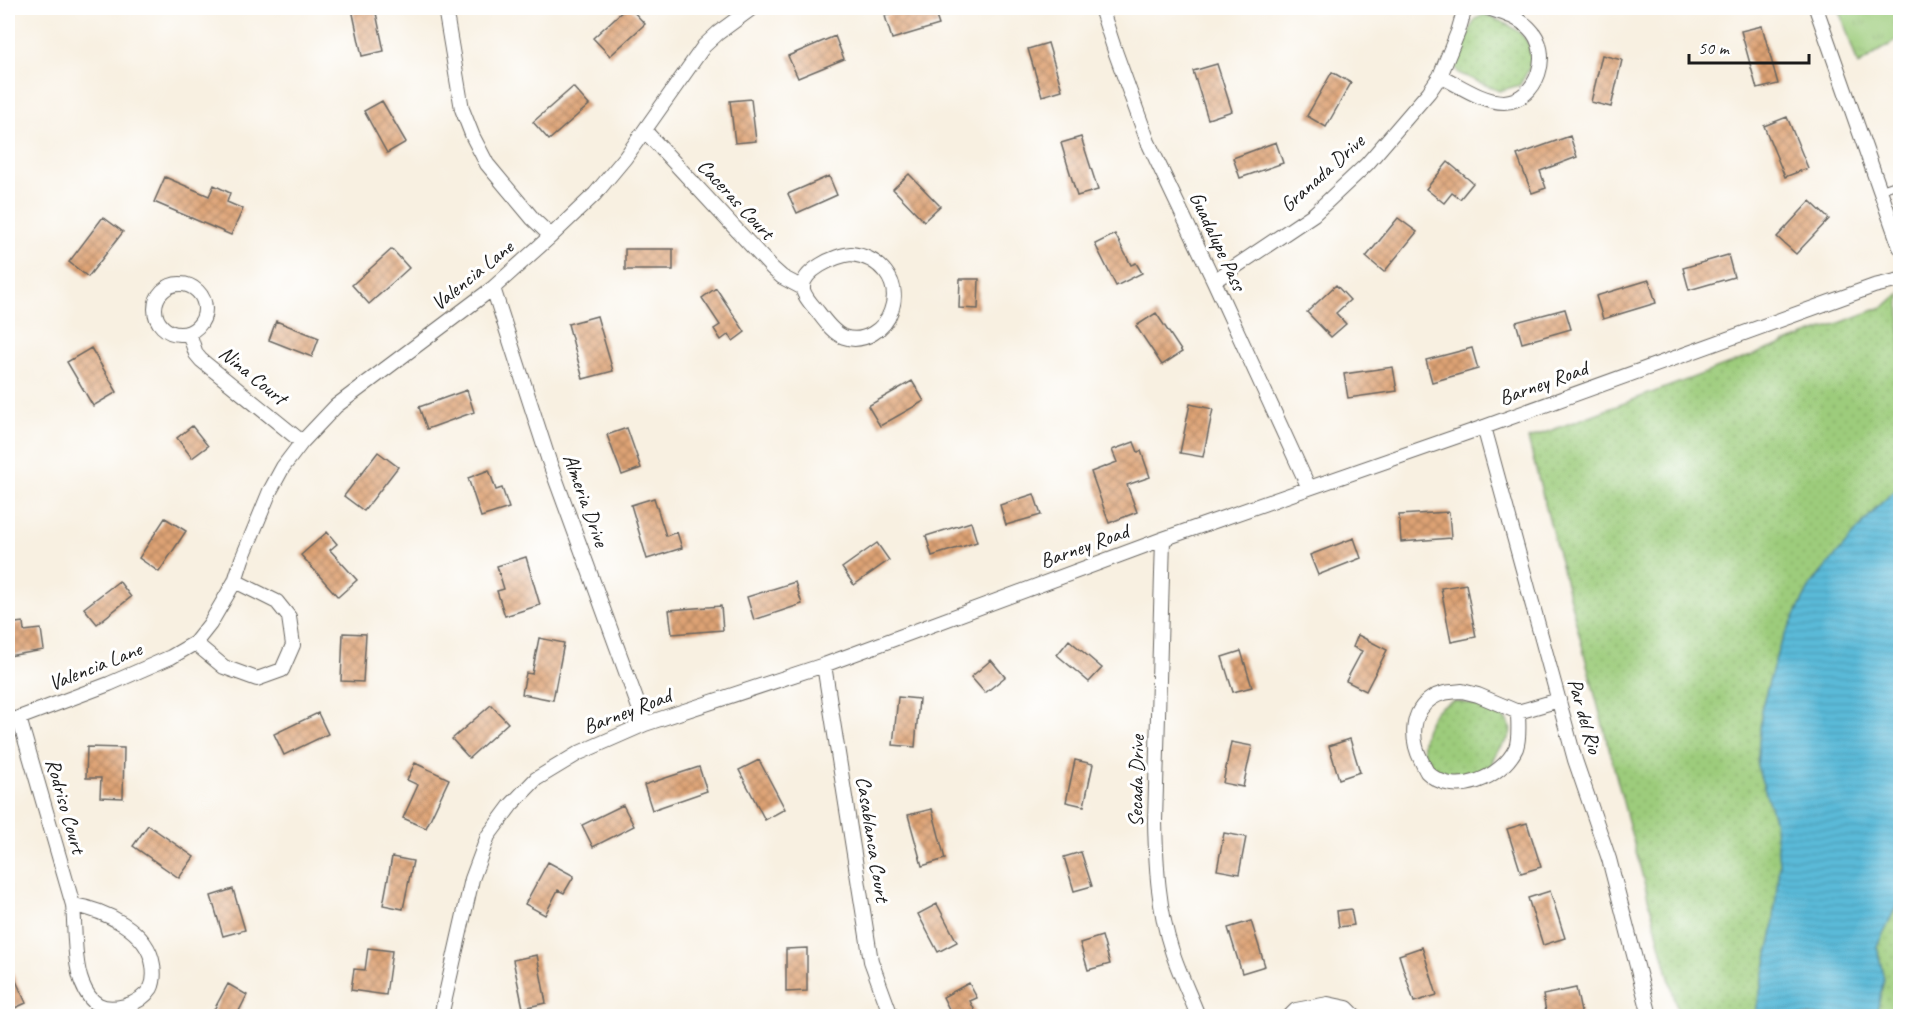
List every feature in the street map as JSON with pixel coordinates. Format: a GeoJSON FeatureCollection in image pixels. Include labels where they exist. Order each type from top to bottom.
{"type":"FeatureCollection","features":[{"type":"Feature","properties":{"kind":"street"},"geometry":{"type":"LineString","coordinates":[[445,8],[462,109],[473,137],[487,165],[533,219],[551,236]]}},
{"type":"Feature","properties":{"kind":"street","name":"Valencia Lane"},"geometry":{"type":"LineString","coordinates":[[13,720],[171,657],[195,643],[210,624],[235,581],[270,491],[283,467],[302,442],[336,406],[493,288],[595,194],[645,131],[704,46],[752,8]]}},
{"type":"Feature","properties":{"kind":"street","name":"Guadalupe Pass"},"geometry":{"type":"LineString","coordinates":[[1101,8],[1148,142],[1309,488]]}},
{"type":"Feature","properties":{"kind":"street","name":"Granada Drive"},"geometry":{"type":"LineString","coordinates":[[1214,281],[1314,214],[1367,164],[1440,76],[1458,32],[1464,8]]}},
{"type":"Feature","properties":{"kind":"street"},"geometry":{"type":"LineString","coordinates":[[1440,76],[1486,99],[1505,102],[1523,95],[1537,78],[1542,58],[1539,43],[1530,28],[1510,15],[1488,8]]}},
{"type":"Feature","properties":{"kind":"street"},"geometry":{"type":"LineString","coordinates":[[1816,8],[1900,247]]}},
{"type":"Feature","properties":{"kind":"street","name":"Caceras Court"},"geometry":{"type":"LineString","coordinates":[[645,131],[772,268],[782,277],[803,288],[806,297],[828,325],[845,337],[861,339],[878,330],[885,323],[893,306],[893,286],[884,269],[877,262],[860,255],[841,255],[832,258],[807,277],[803,288]]}},
{"type":"Feature","properties":{"kind":"street","name":"Barney Road"},"geometry":{"type":"LineString","coordinates":[[441,1017],[472,879],[488,836],[511,804],[536,779],[579,753],[645,724],[824,665],[1163,539],[1484,427],[1874,286],[1900,280]]}},
{"type":"Feature","properties":{"kind":"street","name":"Almeria Drive"},"geometry":{"type":"LineString","coordinates":[[493,288],[549,461],[645,724]]}},
{"type":"Feature","properties":{"kind":"street","name":"Nina Court"},"geometry":{"type":"LineString","coordinates":[[189,333],[196,354],[201,360],[302,442]]}},
{"type":"Feature","properties":{"kind":"street","name":"Par del Rio"},"geometry":{"type":"LineString","coordinates":[[1484,427],[1575,760],[1609,859],[1650,1017]]}},
{"type":"Feature","properties":{"kind":"street","name":"Secada Drive"},"geometry":{"type":"LineString","coordinates":[[1163,539],[1155,821],[1156,864],[1160,904],[1172,951],[1198,1017]]}},
{"type":"Feature","properties":{"kind":"street"},"geometry":{"type":"LineString","coordinates":[[195,643],[224,667],[257,680],[282,670],[292,645],[289,617],[277,602],[235,581]]}},
{"type":"Feature","properties":{"kind":"street","name":"Casablanca Court"},"geometry":{"type":"LineString","coordinates":[[824,665],[871,961],[891,1017]]}},
{"type":"Feature","properties":{"kind":"street"},"geometry":{"type":"LineString","coordinates":[[1518,712],[1516,747],[1497,772],[1477,782],[1457,784],[1440,781],[1426,771],[1413,737],[1414,725],[1426,703],[1433,697],[1443,693],[1462,691],[1478,695],[1518,712],[1559,700]]}},
{"type":"Feature","properties":{"kind":"street","name":"Rodriso Court"},"geometry":{"type":"LineString","coordinates":[[13,720],[73,905],[81,982],[91,999],[98,1005],[110,1009],[130,1005],[141,999],[152,986],[154,970],[147,946],[136,933],[105,914],[73,905]]}},
{"type":"Feature","properties":{"kind":"street"},"geometry":{"type":"LineString","coordinates":[[1290,1017],[1296,1010],[1328,1004],[1347,1008],[1355,1017]]}},
{"type":"Feature","properties":{"kind":"lane"},"geometry":{"type":"LineString","coordinates":[[1900,128],[1900,135]]}},
{"type":"Feature","properties":{"kind":"lane"},"geometry":{"type":"LineString","coordinates":[[1880,190],[1900,183]]}},
{"type":"Feature","properties":{"kind":"green space"},"geometry":{"type":"Polygon","coordinates":[[[1839,8],[1900,8],[1900,38],[1858,65],[1839,8]]]}},
{"type":"Feature","properties":{"kind":"green space"},"geometry":{"type":"Polygon","coordinates":[[[1484,15],[1510,26],[1524,37],[1528,44],[1531,63],[1520,85],[1499,91],[1458,73],[1454,65],[1475,19],[1484,15]]]}},
{"type":"Feature","properties":{"kind":"green space"},"geometry":{"type":"Polygon","coordinates":[[[1900,293],[1900,1016],[1679,1016],[1528,439],[1885,306],[1900,293]]]}},
{"type":"Feature","properties":{"kind":"green space"},"geometry":{"type":"Polygon","coordinates":[[[1453,701],[1491,711],[1501,716],[1511,729],[1509,737],[1497,751],[1492,764],[1479,772],[1463,776],[1439,773],[1427,762],[1424,755],[1423,739],[1428,723],[1440,707],[1453,701]]]}},
{"type":"Feature","properties":{"kind":"water"},"geometry":{"type":"Polygon","coordinates":[[[1900,486],[1900,899],[1877,946],[1884,979],[1876,1016],[1755,1016],[1773,930],[1779,863],[1774,819],[1757,766],[1762,706],[1779,647],[1810,586],[1877,507],[1900,486]]]}},
{"type":"Feature","properties":{"kind":"building"},"geometry":{"type":"Polygon","coordinates":[[[375,8],[384,51],[362,56],[352,9],[375,8]]]}},
{"type":"Feature","properties":{"kind":"building"},"geometry":{"type":"Polygon","coordinates":[[[626,8],[630,8],[645,24],[610,56],[593,38],[626,8]]]}},
{"type":"Feature","properties":{"kind":"building"},"geometry":{"type":"Polygon","coordinates":[[[912,8],[933,8],[939,25],[892,39],[885,16],[912,8]]]}},
{"type":"Feature","properties":{"kind":"building"},"geometry":{"type":"Polygon","coordinates":[[[1762,26],[1778,84],[1757,89],[1741,31],[1762,26]]]}},
{"type":"Feature","properties":{"kind":"building"},"geometry":{"type":"Polygon","coordinates":[[[835,36],[844,59],[798,78],[788,56],[835,36]]]}},
{"type":"Feature","properties":{"kind":"building"},"geometry":{"type":"Polygon","coordinates":[[[1048,43],[1062,90],[1042,96],[1028,49],[1048,43]]]}},
{"type":"Feature","properties":{"kind":"building"},"geometry":{"type":"Polygon","coordinates":[[[1602,55],[1622,60],[1611,107],[1591,102],[1602,55]]]}},
{"type":"Feature","properties":{"kind":"building"},"geometry":{"type":"Polygon","coordinates":[[[1217,64],[1232,111],[1208,119],[1193,71],[1217,64]]]}},
{"type":"Feature","properties":{"kind":"building"},"geometry":{"type":"Polygon","coordinates":[[[1332,72],[1351,83],[1326,127],[1307,116],[1332,72]]]}},
{"type":"Feature","properties":{"kind":"building"},"geometry":{"type":"Polygon","coordinates":[[[573,87],[589,105],[549,140],[533,122],[573,87]]]}},
{"type":"Feature","properties":{"kind":"building"},"geometry":{"type":"Polygon","coordinates":[[[751,99],[756,141],[735,143],[730,101],[751,99]]]}},
{"type":"Feature","properties":{"kind":"building"},"geometry":{"type":"Polygon","coordinates":[[[382,101],[406,142],[387,153],[364,111],[382,101]]]}},
{"type":"Feature","properties":{"kind":"building"},"geometry":{"type":"Polygon","coordinates":[[[1787,117],[1808,168],[1785,177],[1764,126],[1787,117]]]}},
{"type":"Feature","properties":{"kind":"building"},"geometry":{"type":"Polygon","coordinates":[[[1570,136],[1577,157],[1540,171],[1546,188],[1532,193],[1517,155],[1570,136]]]}},
{"type":"Feature","properties":{"kind":"building"},"geometry":{"type":"Polygon","coordinates":[[[1081,137],[1098,190],[1077,196],[1061,143],[1081,137]]]}},
{"type":"Feature","properties":{"kind":"building"},"geometry":{"type":"Polygon","coordinates":[[[1276,142],[1283,163],[1240,178],[1233,158],[1276,142]]]}},
{"type":"Feature","properties":{"kind":"building"},"geometry":{"type":"Polygon","coordinates":[[[1448,162],[1473,183],[1460,199],[1452,193],[1444,203],[1426,189],[1448,162]]]}},
{"type":"Feature","properties":{"kind":"building"},"geometry":{"type":"Polygon","coordinates":[[[909,174],[940,206],[924,221],[893,189],[909,174]]]}},
{"type":"Feature","properties":{"kind":"building"},"geometry":{"type":"Polygon","coordinates":[[[829,176],[837,195],[797,213],[788,194],[829,176]]]}},
{"type":"Feature","properties":{"kind":"building"},"geometry":{"type":"Polygon","coordinates":[[[165,177],[209,196],[214,185],[230,193],[227,202],[243,209],[231,235],[154,202],[165,177]]]}},
{"type":"Feature","properties":{"kind":"building"},"geometry":{"type":"Polygon","coordinates":[[[1810,201],[1829,219],[1796,254],[1777,237],[1810,201]]]}},
{"type":"Feature","properties":{"kind":"building"},"geometry":{"type":"Polygon","coordinates":[[[103,217],[123,232],[88,277],[69,262],[103,217]]]}},
{"type":"Feature","properties":{"kind":"building"},"geometry":{"type":"Polygon","coordinates":[[[1398,218],[1417,232],[1384,272],[1366,257],[1398,218]]]}},
{"type":"Feature","properties":{"kind":"building"},"geometry":{"type":"Polygon","coordinates":[[[1115,234],[1131,265],[1136,263],[1142,273],[1116,286],[1095,244],[1115,234]]]}},
{"type":"Feature","properties":{"kind":"building"},"geometry":{"type":"Polygon","coordinates":[[[392,249],[409,268],[369,304],[352,285],[392,249]]]}},
{"type":"Feature","properties":{"kind":"building"},"geometry":{"type":"Polygon","coordinates":[[[625,249],[673,249],[673,270],[625,270],[625,249]]]}},
{"type":"Feature","properties":{"kind":"building"},"geometry":{"type":"Polygon","coordinates":[[[1728,255],[1734,277],[1689,290],[1683,268],[1728,255]]]}},
{"type":"Feature","properties":{"kind":"building"},"geometry":{"type":"Polygon","coordinates":[[[960,279],[979,279],[978,309],[959,308],[960,279]]]}},
{"type":"Feature","properties":{"kind":"building"},"geometry":{"type":"Polygon","coordinates":[[[1649,280],[1656,303],[1603,319],[1596,296],[1649,280]]]}},
{"type":"Feature","properties":{"kind":"building"},"geometry":{"type":"Polygon","coordinates":[[[1336,285],[1350,300],[1336,313],[1346,324],[1331,337],[1307,312],[1336,285]]]}},
{"type":"Feature","properties":{"kind":"building"},"geometry":{"type":"Polygon","coordinates":[[[716,288],[745,332],[733,341],[729,334],[721,340],[714,329],[720,325],[702,298],[716,288]]]}},
{"type":"Feature","properties":{"kind":"building"},"geometry":{"type":"Polygon","coordinates":[[[1565,309],[1571,329],[1522,343],[1516,322],[1565,309]]]}},
{"type":"Feature","properties":{"kind":"building"},"geometry":{"type":"Polygon","coordinates":[[[1156,313],[1182,352],[1162,365],[1136,326],[1156,313]]]}},
{"type":"Feature","properties":{"kind":"building"},"geometry":{"type":"Polygon","coordinates":[[[597,316],[613,371],[583,379],[568,324],[597,316]]]}},
{"type":"Feature","properties":{"kind":"building"},"geometry":{"type":"Polygon","coordinates":[[[276,321],[319,338],[312,357],[269,340],[276,321]]]}},
{"type":"Feature","properties":{"kind":"building"},"geometry":{"type":"Polygon","coordinates":[[[91,348],[117,392],[93,406],[67,362],[91,348]]]}},
{"type":"Feature","properties":{"kind":"building"},"geometry":{"type":"Polygon","coordinates":[[[1472,348],[1478,369],[1432,382],[1426,360],[1472,348]]]}},
{"type":"Feature","properties":{"kind":"building"},"geometry":{"type":"Polygon","coordinates":[[[1393,367],[1397,391],[1348,398],[1344,374],[1393,367]]]}},
{"type":"Feature","properties":{"kind":"building"},"geometry":{"type":"Polygon","coordinates":[[[912,381],[924,401],[880,426],[868,406],[912,381]]]}},
{"type":"Feature","properties":{"kind":"building"},"geometry":{"type":"Polygon","coordinates":[[[467,390],[474,412],[427,429],[419,407],[467,390]]]}},
{"type":"Feature","properties":{"kind":"building"},"geometry":{"type":"Polygon","coordinates":[[[1190,404],[1213,409],[1203,457],[1180,453],[1190,404]]]}},
{"type":"Feature","properties":{"kind":"building"},"geometry":{"type":"Polygon","coordinates":[[[192,426],[208,446],[192,458],[177,438],[192,426]]]}},
{"type":"Feature","properties":{"kind":"building"},"geometry":{"type":"Polygon","coordinates":[[[627,428],[641,468],[622,475],[607,435],[627,428]]]}},
{"type":"Feature","properties":{"kind":"building"},"geometry":{"type":"Polygon","coordinates":[[[1134,442],[1138,452],[1141,451],[1150,477],[1127,485],[1137,512],[1109,523],[1091,472],[1117,462],[1112,450],[1134,442]]]}},
{"type":"Feature","properties":{"kind":"building"},"geometry":{"type":"Polygon","coordinates":[[[378,452],[398,467],[364,511],[344,496],[378,452]]]}},
{"type":"Feature","properties":{"kind":"building"},"geometry":{"type":"Polygon","coordinates":[[[489,470],[496,490],[502,488],[509,508],[481,517],[468,478],[489,470]]]}},
{"type":"Feature","properties":{"kind":"building"},"geometry":{"type":"Polygon","coordinates":[[[1034,494],[1041,515],[1006,525],[1000,505],[1034,494]]]}},
{"type":"Feature","properties":{"kind":"building"},"geometry":{"type":"Polygon","coordinates":[[[654,498],[666,536],[677,532],[682,548],[647,559],[631,505],[654,498]]]}},
{"type":"Feature","properties":{"kind":"building"},"geometry":{"type":"Polygon","coordinates":[[[1449,512],[1451,538],[1401,542],[1399,515],[1449,512]]]}},
{"type":"Feature","properties":{"kind":"building"},"geometry":{"type":"Polygon","coordinates":[[[165,518],[186,531],[159,572],[139,558],[165,518]]]}},
{"type":"Feature","properties":{"kind":"building"},"geometry":{"type":"Polygon","coordinates":[[[971,522],[977,542],[932,556],[926,536],[971,522]]]}},
{"type":"Feature","properties":{"kind":"building"},"geometry":{"type":"Polygon","coordinates":[[[327,532],[337,544],[330,550],[357,580],[338,597],[301,555],[327,532]]]}},
{"type":"Feature","properties":{"kind":"building"},"geometry":{"type":"Polygon","coordinates":[[[1354,538],[1361,558],[1318,575],[1310,555],[1354,538]]]}},
{"type":"Feature","properties":{"kind":"building"},"geometry":{"type":"Polygon","coordinates":[[[877,543],[889,560],[854,585],[842,568],[877,543]]]}},
{"type":"Feature","properties":{"kind":"building"},"geometry":{"type":"Polygon","coordinates":[[[526,557],[540,605],[505,616],[497,591],[504,589],[497,566],[526,557]]]}},
{"type":"Feature","properties":{"kind":"building"},"geometry":{"type":"Polygon","coordinates":[[[119,581],[131,597],[97,624],[84,608],[119,581]]]}},
{"type":"Feature","properties":{"kind":"building"},"geometry":{"type":"Polygon","coordinates":[[[795,582],[802,604],[754,620],[747,597],[795,582]]]}},
{"type":"Feature","properties":{"kind":"building"},"geometry":{"type":"Polygon","coordinates":[[[1466,584],[1476,637],[1451,642],[1441,588],[1466,584]]]}},
{"type":"Feature","properties":{"kind":"building"},"geometry":{"type":"Polygon","coordinates":[[[721,606],[723,630],[672,634],[669,610],[721,606]]]}},
{"type":"Feature","properties":{"kind":"building"},"geometry":{"type":"Polygon","coordinates":[[[23,622],[24,631],[41,629],[44,650],[8,656],[8,624],[23,622]]]}},
{"type":"Feature","properties":{"kind":"building"},"geometry":{"type":"Polygon","coordinates":[[[343,633],[366,634],[363,682],[341,681],[343,633]]]}},
{"type":"Feature","properties":{"kind":"building"},"geometry":{"type":"Polygon","coordinates":[[[1358,635],[1387,650],[1366,691],[1346,681],[1362,651],[1353,647],[1358,635]]]}},
{"type":"Feature","properties":{"kind":"building"},"geometry":{"type":"Polygon","coordinates":[[[539,638],[564,643],[553,700],[522,694],[526,673],[532,674],[539,638]]]}},
{"type":"Feature","properties":{"kind":"building"},"geometry":{"type":"Polygon","coordinates":[[[1069,640],[1102,668],[1089,682],[1057,655],[1069,640]]]}},
{"type":"Feature","properties":{"kind":"building"},"geometry":{"type":"Polygon","coordinates":[[[1241,651],[1252,687],[1233,692],[1222,657],[1241,651]]]}},
{"type":"Feature","properties":{"kind":"building"},"geometry":{"type":"Polygon","coordinates":[[[991,660],[1005,677],[985,693],[971,677],[991,660]]]}},
{"type":"Feature","properties":{"kind":"building"},"geometry":{"type":"Polygon","coordinates":[[[898,697],[919,699],[915,747],[893,745],[898,697]]]}},
{"type":"Feature","properties":{"kind":"building"},"geometry":{"type":"Polygon","coordinates":[[[491,705],[508,723],[469,758],[452,739],[491,705]]]}},
{"type":"Feature","properties":{"kind":"building"},"geometry":{"type":"Polygon","coordinates":[[[318,713],[328,734],[284,755],[274,734],[318,713]]]}},
{"type":"Feature","properties":{"kind":"building"},"geometry":{"type":"Polygon","coordinates":[[[1350,739],[1360,772],[1339,779],[1329,746],[1350,739]]]}},
{"type":"Feature","properties":{"kind":"building"},"geometry":{"type":"Polygon","coordinates":[[[1231,742],[1252,746],[1243,787],[1223,783],[1231,742]]]}},
{"type":"Feature","properties":{"kind":"building"},"geometry":{"type":"Polygon","coordinates":[[[87,747],[124,748],[123,798],[100,797],[101,778],[86,778],[87,747]]]}},
{"type":"Feature","properties":{"kind":"building"},"geometry":{"type":"Polygon","coordinates":[[[759,760],[785,809],[765,820],[739,770],[759,760]]]}},
{"type":"Feature","properties":{"kind":"building"},"geometry":{"type":"Polygon","coordinates":[[[1075,760],[1093,764],[1084,806],[1066,802],[1075,760]]]}},
{"type":"Feature","properties":{"kind":"building"},"geometry":{"type":"Polygon","coordinates":[[[415,763],[449,779],[426,828],[403,818],[418,785],[407,780],[415,763]]]}},
{"type":"Feature","properties":{"kind":"building"},"geometry":{"type":"Polygon","coordinates":[[[699,767],[707,791],[652,810],[644,785],[699,767]]]}},
{"type":"Feature","properties":{"kind":"building"},"geometry":{"type":"Polygon","coordinates":[[[623,805],[634,826],[593,847],[582,825],[623,805]]]}},
{"type":"Feature","properties":{"kind":"building"},"geometry":{"type":"Polygon","coordinates":[[[932,809],[945,859],[922,866],[908,815],[932,809]]]}},
{"type":"Feature","properties":{"kind":"building"},"geometry":{"type":"Polygon","coordinates":[[[1527,823],[1541,867],[1521,873],[1507,829],[1527,823]]]}},
{"type":"Feature","properties":{"kind":"building"},"geometry":{"type":"Polygon","coordinates":[[[148,825],[194,857],[179,878],[133,846],[148,825]]]}},
{"type":"Feature","properties":{"kind":"building"},"geometry":{"type":"Polygon","coordinates":[[[1224,833],[1246,837],[1239,874],[1217,870],[1224,833]]]}},
{"type":"Feature","properties":{"kind":"building"},"geometry":{"type":"Polygon","coordinates":[[[1081,852],[1092,886],[1074,891],[1064,857],[1081,852]]]}},
{"type":"Feature","properties":{"kind":"building"},"geometry":{"type":"Polygon","coordinates":[[[392,857],[413,861],[403,909],[383,905],[392,857]]]}},
{"type":"Feature","properties":{"kind":"building"},"geometry":{"type":"Polygon","coordinates":[[[548,862],[574,876],[564,893],[558,890],[545,915],[525,904],[548,862]]]}},
{"type":"Feature","properties":{"kind":"building"},"geometry":{"type":"Polygon","coordinates":[[[233,889],[245,930],[223,936],[211,896],[233,889]]]}},
{"type":"Feature","properties":{"kind":"building"},"geometry":{"type":"Polygon","coordinates":[[[1550,891],[1565,938],[1543,945],[1528,898],[1550,891]]]}},
{"type":"Feature","properties":{"kind":"building"},"geometry":{"type":"Polygon","coordinates":[[[937,904],[957,942],[938,952],[918,914],[937,904]]]}},
{"type":"Feature","properties":{"kind":"building"},"geometry":{"type":"Polygon","coordinates":[[[1351,909],[1354,925],[1339,927],[1337,911],[1351,909]]]}},
{"type":"Feature","properties":{"kind":"building"},"geometry":{"type":"Polygon","coordinates":[[[1251,921],[1265,966],[1242,973],[1228,928],[1251,921]]]}},
{"type":"Feature","properties":{"kind":"building"},"geometry":{"type":"Polygon","coordinates":[[[1102,936],[1110,964],[1088,970],[1080,943],[1102,936]]]}},
{"type":"Feature","properties":{"kind":"building"},"geometry":{"type":"Polygon","coordinates":[[[1422,947],[1437,995],[1414,1002],[1399,955],[1422,947]]]}},
{"type":"Feature","properties":{"kind":"building"},"geometry":{"type":"Polygon","coordinates":[[[368,948],[392,951],[386,995],[351,990],[354,969],[365,970],[368,948]]]}},
{"type":"Feature","properties":{"kind":"building"},"geometry":{"type":"Polygon","coordinates":[[[807,948],[807,991],[786,992],[786,949],[807,948]]]}},
{"type":"Feature","properties":{"kind":"building"},"geometry":{"type":"Polygon","coordinates":[[[537,955],[546,1003],[523,1008],[513,960],[537,955]]]}},
{"type":"Feature","properties":{"kind":"building"},"geometry":{"type":"Polygon","coordinates":[[[8,963],[26,1003],[8,1011],[8,963]]]}},
{"type":"Feature","properties":{"kind":"building"},"geometry":{"type":"Polygon","coordinates":[[[969,983],[977,998],[970,1001],[978,1017],[953,1017],[943,997],[969,983]]]}},
{"type":"Feature","properties":{"kind":"building"},"geometry":{"type":"Polygon","coordinates":[[[228,984],[247,995],[236,1017],[210,1017],[228,984]]]}},
{"type":"Feature","properties":{"kind":"building"},"geometry":{"type":"Polygon","coordinates":[[[1576,988],[1582,1017],[1547,1017],[1543,995],[1576,988]]]}}]}
